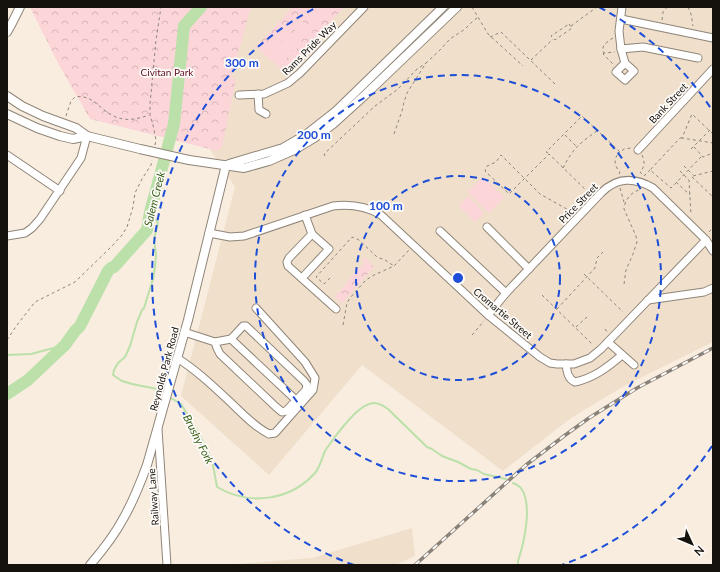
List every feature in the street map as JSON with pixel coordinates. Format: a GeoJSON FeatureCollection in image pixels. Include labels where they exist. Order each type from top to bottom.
{"type":"FeatureCollection","features":[{"type":"Feature","properties":{"kind":"main road"},"geometry":{"type":"LineString","coordinates":[[7,32],[20,7]]}},
{"type":"Feature","properties":{"kind":"main road"},"geometry":{"type":"LineString","coordinates":[[226,165],[283,148],[307,134],[335,112],[443,7]]}},
{"type":"Feature","properties":{"kind":"main road"},"geometry":{"type":"LineString","coordinates":[[7,96],[32,112],[76,128],[87,136],[189,160],[244,168],[269,161],[294,150],[333,124],[457,7]]}},
{"type":"Feature","properties":{"kind":"main road"},"geometry":{"type":"LineString","coordinates":[[7,114],[37,128],[60,136],[73,139],[87,136]]}},
{"type":"Feature","properties":{"kind":"main road","name":"Reynolds Park Road"},"geometry":{"type":"LineString","coordinates":[[90,565],[113,535],[122,520],[132,502],[148,465],[184,332],[226,165]]}},
{"type":"Feature","properties":{"kind":"street","name":"Rams Pride Way"},"geometry":{"type":"LineString","coordinates":[[239,94],[264,94],[288,83],[300,73],[364,7]]}},
{"type":"Feature","properties":{"kind":"street"},"geometry":{"type":"LineString","coordinates":[[622,7],[619,31],[619,51],[625,63]]}},
{"type":"Feature","properties":{"kind":"street"},"geometry":{"type":"LineString","coordinates":[[621,19],[713,38]]}},
{"type":"Feature","properties":{"kind":"street"},"geometry":{"type":"LineString","coordinates":[[619,51],[643,47],[698,58]]}},
{"type":"Feature","properties":{"kind":"street","name":"Bank Street"},"geometry":{"type":"LineString","coordinates":[[638,150],[713,69]]}},
{"type":"Feature","properties":{"kind":"street"},"geometry":{"type":"LineString","coordinates":[[258,94],[259,110],[266,114]]}},
{"type":"Feature","properties":{"kind":"street"},"geometry":{"type":"LineString","coordinates":[[7,236],[25,233],[40,219],[81,158],[87,136]]}},
{"type":"Feature","properties":{"kind":"street"},"geometry":{"type":"LineString","coordinates":[[7,155],[60,191]]}},
{"type":"Feature","properties":{"kind":"street"},"geometry":{"type":"LineString","coordinates":[[619,182],[633,180],[644,183],[653,188],[707,237],[713,251]]}},
{"type":"Feature","properties":{"kind":"street","name":"Price Street"},"geometry":{"type":"LineString","coordinates":[[488,315],[504,295],[575,217],[610,185],[619,182]]}},
{"type":"Feature","properties":{"kind":"street","name":"Cromartie Street"},"geometry":{"type":"LineString","coordinates":[[209,233],[230,237],[244,236],[333,206],[346,204],[366,208],[381,215],[488,315],[540,357],[550,363],[566,364],[574,364],[590,358],[601,349],[707,237]]}},
{"type":"Feature","properties":{"kind":"street"},"geometry":{"type":"LineString","coordinates":[[302,278],[329,248],[312,234],[304,215]]}},
{"type":"Feature","properties":{"kind":"street"},"geometry":{"type":"LineString","coordinates":[[487,228],[529,269]]}},
{"type":"Feature","properties":{"kind":"street"},"geometry":{"type":"LineString","coordinates":[[440,231],[504,295]]}},
{"type":"Feature","properties":{"kind":"street"},"geometry":{"type":"LineString","coordinates":[[312,234],[289,258],[288,266],[336,308]]}},
{"type":"Feature","properties":{"kind":"street"},"geometry":{"type":"LineString","coordinates":[[648,300],[704,292],[713,288]]}},
{"type":"Feature","properties":{"kind":"street"},"geometry":{"type":"LineString","coordinates":[[177,358],[221,393],[260,430],[269,434],[275,433],[313,390],[315,378],[306,362],[256,308]]}},
{"type":"Feature","properties":{"kind":"street"},"geometry":{"type":"LineString","coordinates":[[184,332],[215,342],[231,339],[243,326],[246,326],[304,381],[307,385],[306,390],[286,412],[282,412],[220,354],[215,342]]}},
{"type":"Feature","properties":{"kind":"street"},"geometry":{"type":"LineString","coordinates":[[231,339],[296,400]]}},
{"type":"Feature","properties":{"kind":"street"},"geometry":{"type":"LineString","coordinates":[[608,342],[634,365]]}},
{"type":"Feature","properties":{"kind":"street"},"geometry":{"type":"LineString","coordinates":[[566,364],[568,376],[575,382],[581,381],[601,372],[622,355]]}},
{"type":"Feature","properties":{"kind":"street","name":"Railway Lane"},"geometry":{"type":"LineString","coordinates":[[158,429],[167,565]]}},
{"type":"Feature","properties":{"kind":"path"},"geometry":{"type":"LineString","coordinates":[[155,146],[155,132],[150,115],[151,90],[161,7]]}},
{"type":"Feature","properties":{"kind":"path"},"geometry":{"type":"LineString","coordinates":[[472,7],[488,34],[522,66]]}},
{"type":"Feature","properties":{"kind":"path"},"geometry":{"type":"LineString","coordinates":[[554,38],[551,36],[569,24],[570,26],[597,7]]}},
{"type":"Feature","properties":{"kind":"path"},"geometry":{"type":"LineString","coordinates":[[667,7],[663,12],[661,20],[667,21]]}},
{"type":"Feature","properties":{"kind":"path"},"geometry":{"type":"LineString","coordinates":[[688,7],[691,14],[692,26]]}},
{"type":"Feature","properties":{"kind":"path"},"geometry":{"type":"LineString","coordinates":[[326,156],[324,154],[374,106],[398,89],[416,70],[426,63],[450,39],[478,18]]}},
{"type":"Feature","properties":{"kind":"path"},"geometry":{"type":"LineString","coordinates":[[530,60],[554,38],[555,40],[572,28],[570,26]]}},
{"type":"Feature","properties":{"kind":"path"},"geometry":{"type":"LineString","coordinates":[[490,36],[501,32],[555,84]]}},
{"type":"Feature","properties":{"kind":"path"},"geometry":{"type":"LineString","coordinates":[[615,36],[604,44],[602,49],[603,54],[615,66],[617,64]]}},
{"type":"Feature","properties":{"kind":"path"},"geometry":{"type":"LineString","coordinates":[[604,53],[619,51]]}},
{"type":"Feature","properties":{"kind":"path"},"geometry":{"type":"LineString","coordinates":[[394,134],[407,92],[426,63]]}},
{"type":"Feature","properties":{"kind":"path"},"geometry":{"type":"LineString","coordinates":[[64,124],[71,101],[75,97],[80,96],[91,99],[110,114],[127,120],[138,119],[150,115]]}},
{"type":"Feature","properties":{"kind":"path"},"geometry":{"type":"LineString","coordinates":[[620,172],[615,163],[615,159],[620,152],[628,148],[634,148],[638,150],[643,157],[643,168],[640,172],[644,176],[680,138],[682,138],[692,114],[713,134]]}},
{"type":"Feature","properties":{"kind":"path"},"geometry":{"type":"LineString","coordinates":[[575,217],[540,194],[524,179],[501,155],[496,162],[487,166],[485,171],[509,194],[524,179],[548,154],[546,152],[582,116],[620,152]]}},
{"type":"Feature","properties":{"kind":"path"},"geometry":{"type":"LineString","coordinates":[[691,149],[710,130]]}},
{"type":"Feature","properties":{"kind":"path"},"geometry":{"type":"LineString","coordinates":[[563,168],[569,156],[577,147],[597,131]]}},
{"type":"Feature","properties":{"kind":"path"},"geometry":{"type":"LineString","coordinates":[[564,134],[577,147]]}},
{"type":"Feature","properties":{"kind":"path"},"geometry":{"type":"LineString","coordinates":[[682,138],[713,143]]}},
{"type":"Feature","properties":{"kind":"path"},"geometry":{"type":"LineString","coordinates":[[693,147],[702,156]]}},
{"type":"Feature","properties":{"kind":"path"},"geometry":{"type":"LineString","coordinates":[[650,170],[671,188],[702,156],[703,157],[713,153]]}},
{"type":"Feature","properties":{"kind":"path"},"geometry":{"type":"LineString","coordinates":[[548,154],[593,196]]}},
{"type":"Feature","properties":{"kind":"path"},"geometry":{"type":"LineString","coordinates":[[7,340],[35,302],[75,282],[122,235],[130,217],[135,193],[151,166],[152,159]]}},
{"type":"Feature","properties":{"kind":"path"},"geometry":{"type":"LineString","coordinates":[[684,166],[713,197]]}},
{"type":"Feature","properties":{"kind":"path"},"geometry":{"type":"LineString","coordinates":[[680,171],[689,180],[692,220]]}},
{"type":"Feature","properties":{"kind":"path"},"geometry":{"type":"LineString","coordinates":[[689,180],[693,176],[713,171]]}},
{"type":"Feature","properties":{"kind":"path"},"geometry":{"type":"LineString","coordinates":[[619,182],[624,209],[636,236],[636,242],[633,254],[626,270],[624,284]]}},
{"type":"Feature","properties":{"kind":"path"},"geometry":{"type":"LineString","coordinates":[[676,182],[690,195]]}},
{"type":"Feature","properties":{"kind":"path"},"geometry":{"type":"LineString","coordinates":[[624,203],[633,191],[637,190],[644,192]]}},
{"type":"Feature","properties":{"kind":"path"},"geometry":{"type":"LineString","coordinates":[[581,200],[587,191]]}},
{"type":"Feature","properties":{"kind":"path"},"geometry":{"type":"LineString","coordinates":[[707,237],[713,228]]}},
{"type":"Feature","properties":{"kind":"path"},"geometry":{"type":"LineString","coordinates":[[330,278],[324,284],[316,277],[352,237],[359,240],[377,257],[394,266]]}},
{"type":"Feature","properties":{"kind":"path"},"geometry":{"type":"LineString","coordinates":[[344,326],[347,303],[350,298],[365,281],[372,276],[394,266],[410,248]]}},
{"type":"Feature","properties":{"kind":"path"},"geometry":{"type":"LineString","coordinates":[[556,309],[595,268],[597,258],[603,252]]}},
{"type":"Feature","properties":{"kind":"path"},"geometry":{"type":"LineString","coordinates":[[584,274],[623,312]]}},
{"type":"Feature","properties":{"kind":"path"},"geometry":{"type":"LineString","coordinates":[[542,296],[596,348]]}},
{"type":"Feature","properties":{"kind":"path"},"geometry":{"type":"LineString","coordinates":[[472,335],[488,315]]}},
{"type":"Feature","properties":{"kind":"path"},"geometry":{"type":"LineString","coordinates":[[576,328],[587,317],[589,319]]}},
{"type":"Feature","properties":{"kind":"path"},"geometry":{"type":"LineString","coordinates":[[605,329],[609,334]]}},
{"type":"Feature","properties":{"kind":"shaded area"},"geometry":{"type":"Polygon","coordinates":[[[240,7],[713,7],[713,342],[624,386],[571,418],[503,471],[362,365],[269,475],[181,396],[235,187],[206,144],[240,7]]]}},
{"type":"Feature","properties":{"kind":"shaded area"},"geometry":{"type":"Polygon","coordinates":[[[412,528],[415,556],[395,565],[232,565],[312,558],[412,528]]]}},
{"type":"Feature","properties":{"kind":"green space","name":"Civitan Park"},"geometry":{"type":"Polygon","coordinates":[[[30,7],[251,7],[231,78],[236,79],[222,147],[218,151],[90,119],[59,65],[30,7]]]}},
{"type":"Feature","properties":{"kind":"green space"},"geometry":{"type":"Polygon","coordinates":[[[293,7],[344,7],[284,72],[256,47],[293,7]]]}},
{"type":"Feature","properties":{"kind":"green space"},"geometry":{"type":"Polygon","coordinates":[[[301,7],[311,7],[324,19],[316,27],[298,10],[301,7]]]}},
{"type":"Feature","properties":{"kind":"green space"},"geometry":{"type":"Polygon","coordinates":[[[295,14],[313,31],[305,39],[287,23],[295,14]]]}},
{"type":"Feature","properties":{"kind":"green space"},"geometry":{"type":"Polygon","coordinates":[[[283,27],[301,43],[294,52],[276,35],[283,27]]]}},
{"type":"Feature","properties":{"kind":"green space"},"geometry":{"type":"Polygon","coordinates":[[[272,39],[290,55],[282,64],[264,47],[272,39]]]}},
{"type":"Feature","properties":{"kind":"green space"},"geometry":{"type":"Polygon","coordinates":[[[483,177],[504,197],[489,213],[467,192],[483,177]]]}},
{"type":"Feature","properties":{"kind":"green space"},"geometry":{"type":"Polygon","coordinates":[[[468,196],[484,213],[475,222],[459,206],[468,196]]]}},
{"type":"Feature","properties":{"kind":"green space"},"geometry":{"type":"Polygon","coordinates":[[[364,257],[374,267],[342,303],[335,297],[365,262],[362,259],[364,257]]]}},
{"type":"Feature","properties":{"kind":"green space"},"geometry":{"type":"Polygon","coordinates":[[[7,386],[16,394],[7,401],[7,386]]]}},
{"type":"Feature","properties":{"kind":"waterway","name":"Salem Creek"},"geometry":{"type":"LineString","coordinates":[[7,394],[28,380],[65,345],[80,326],[108,271],[114,267],[147,230],[150,212],[174,124],[184,26],[201,7]]}},
{"type":"Feature","properties":{"kind":"waterway","name":"Brushy Fork"},"geometry":{"type":"LineString","coordinates":[[150,212],[158,223],[154,239],[156,255],[153,279],[130,346],[125,357],[118,363],[113,375],[122,381],[157,389],[165,394]]}},
{"type":"Feature","properties":{"kind":"waterway"},"geometry":{"type":"LineString","coordinates":[[7,355],[31,354],[65,345]]}},
{"type":"Feature","properties":{"kind":"waterway","name":"Brushy Fork"},"geometry":{"type":"LineString","coordinates":[[169,397],[181,404],[197,430],[212,460],[217,487],[242,497],[269,498],[294,490],[317,471],[325,451],[357,411],[369,404],[374,403],[388,409],[427,447],[442,456],[484,474],[506,479]]}},
{"type":"Feature","properties":{"kind":"waterway","name":"Brushy Fork"},"geometry":{"type":"LineString","coordinates":[[513,483],[521,488],[525,495],[527,514],[525,534],[518,565]]}},
{"type":"Feature","properties":{"kind":"railway"},"geometry":{"type":"LineString","coordinates":[[415,565],[526,465],[564,436],[589,418],[637,388],[713,348]]}}]}
